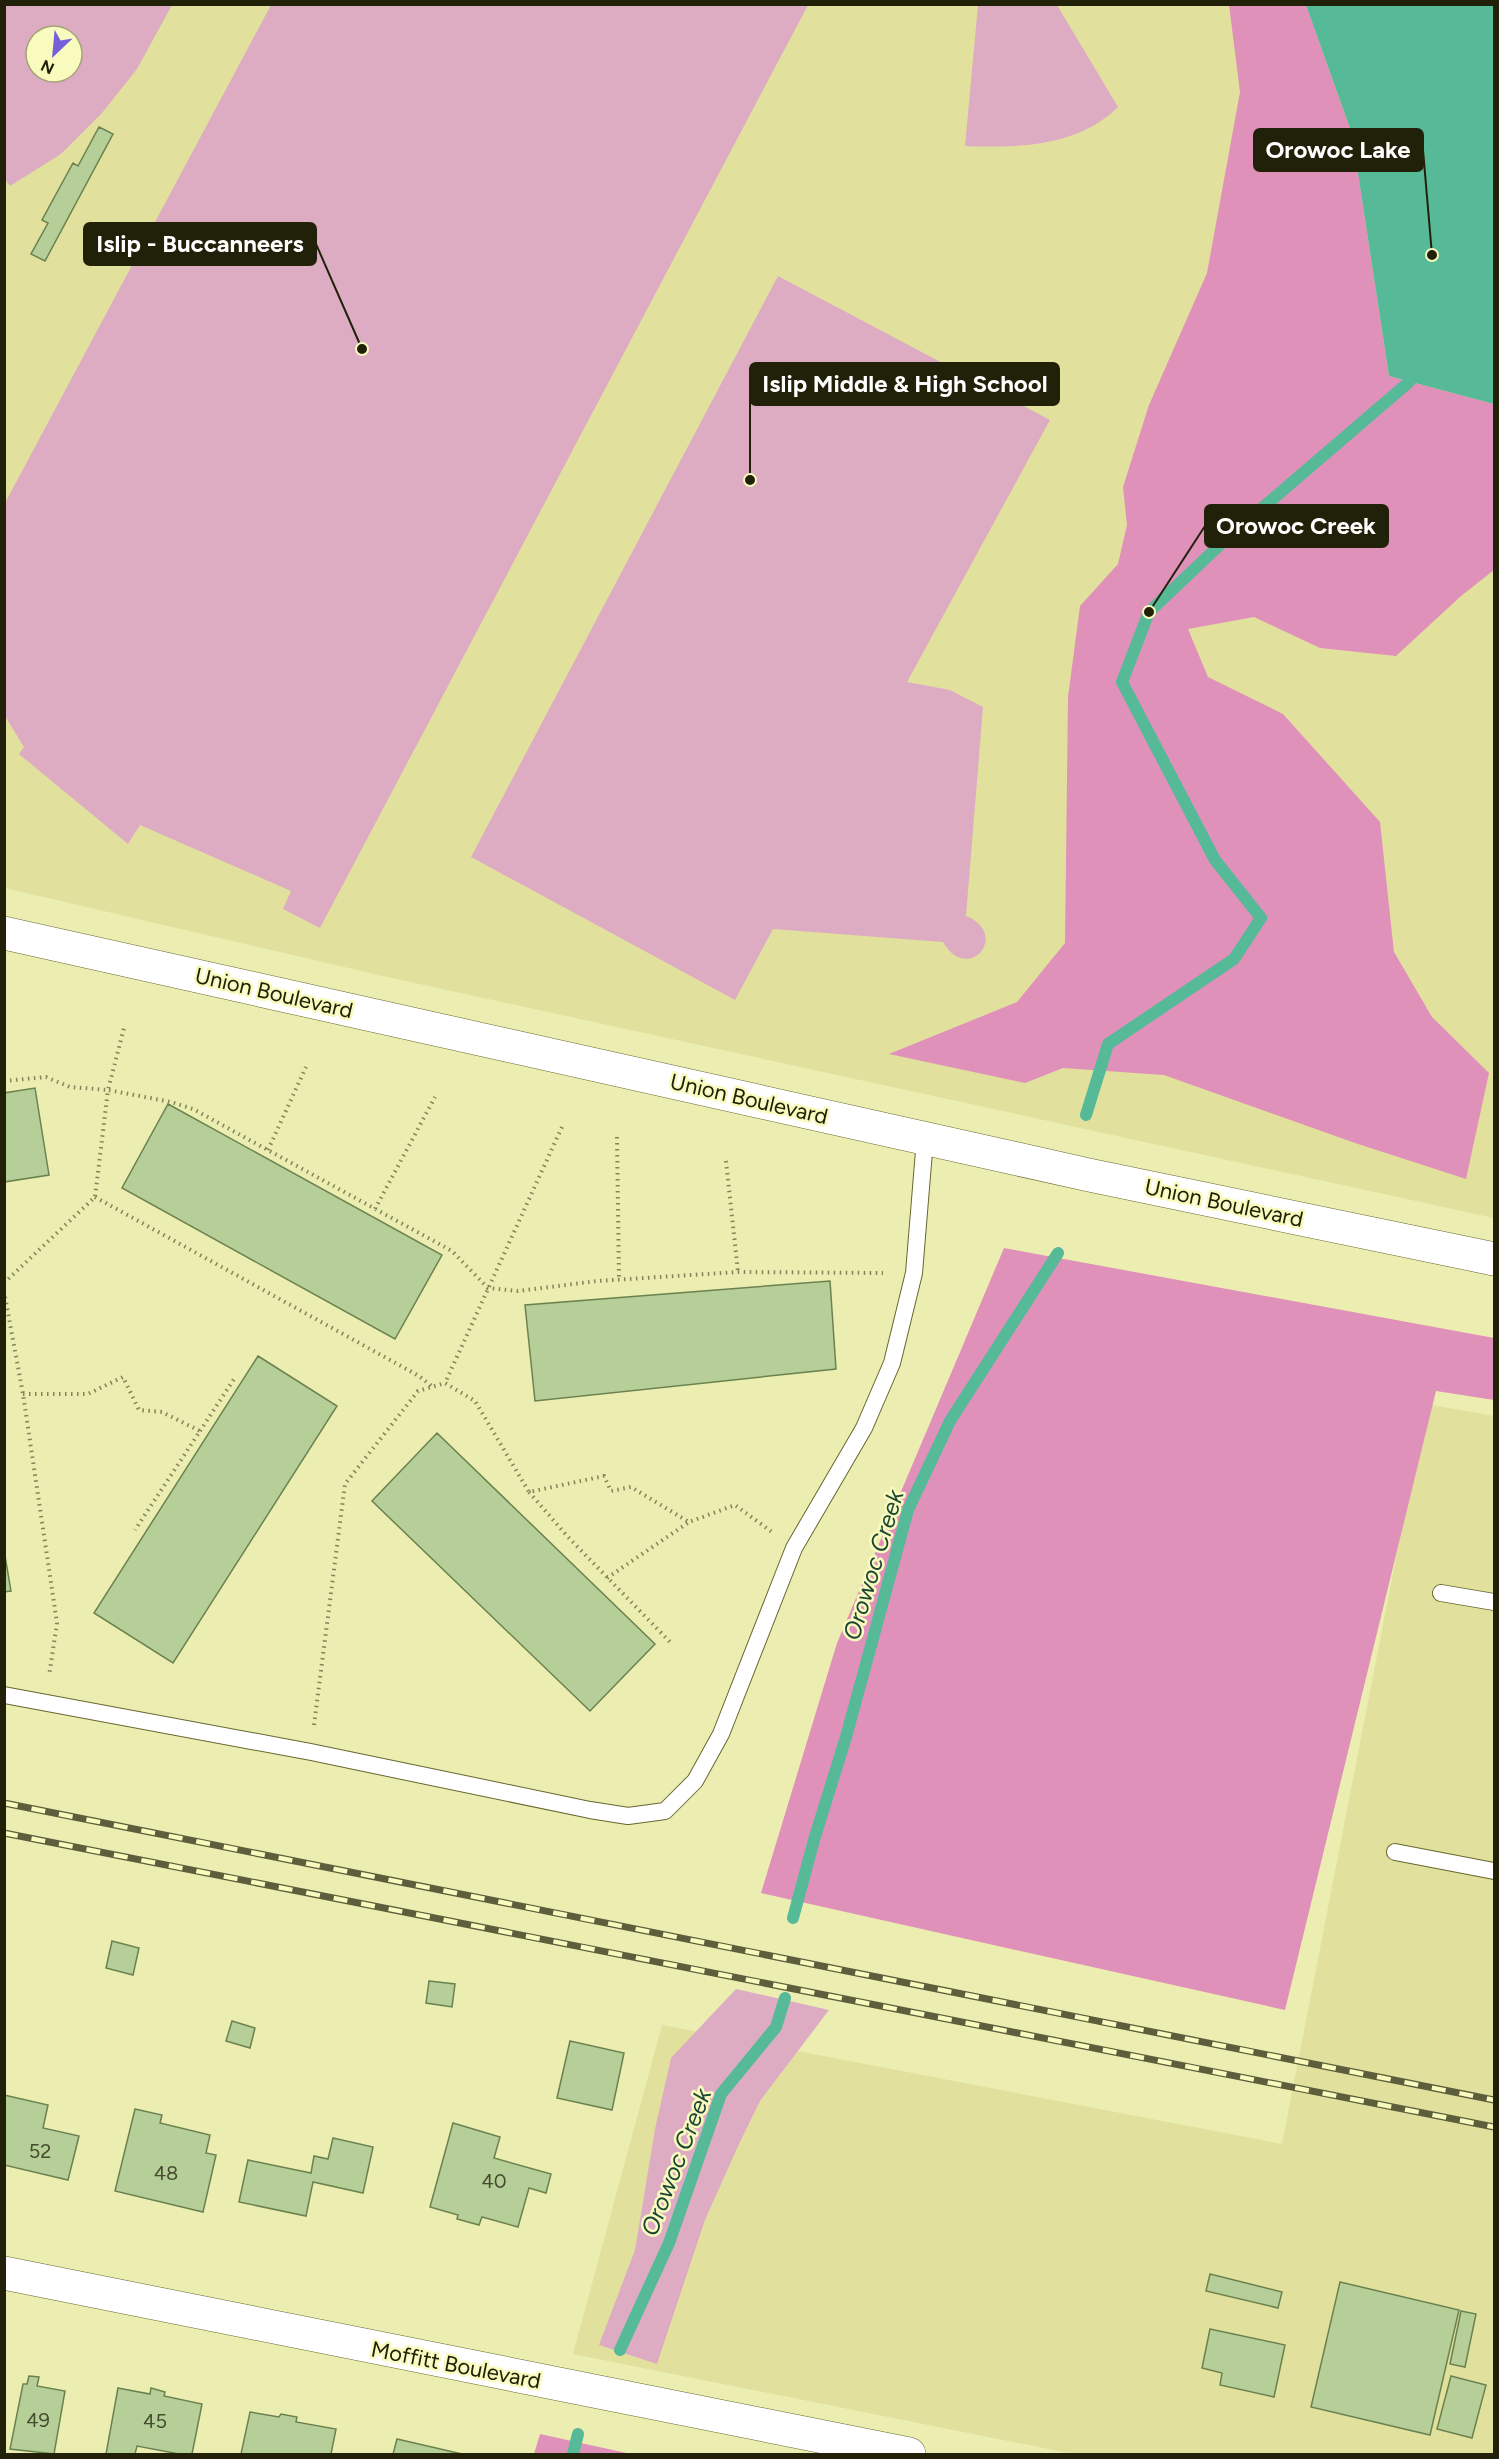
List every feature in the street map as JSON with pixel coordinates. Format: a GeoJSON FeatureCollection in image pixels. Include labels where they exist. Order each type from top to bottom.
{"type":"FeatureCollection","features":[{"type":"Feature","properties":{"kind":"main road","name":"Union Boulevard"},"geometry":{"type":"LineString","coordinates":[[4,933],[1089,1175],[1494,1259]]}},
{"type":"Feature","properties":{"kind":"main road","name":"Moffitt Boulevard"},"geometry":{"type":"LineString","coordinates":[[4,2273],[909,2454]]}},
{"type":"Feature","properties":{"kind":"lane"},"geometry":{"type":"LineString","coordinates":[[4,1695],[311,1752],[590,1810],[628,1816],[665,1811],[695,1781],[721,1734],[794,1548],[864,1428],[892,1363],[914,1273],[925,1139]]}},
{"type":"Feature","properties":{"kind":"lane"},"geometry":{"type":"LineString","coordinates":[[1441,1593],[1494,1602]]}},
{"type":"Feature","properties":{"kind":"lane"},"geometry":{"type":"LineString","coordinates":[[1395,1852],[1494,1871]]}},
{"type":"Feature","properties":{"kind":"path"},"geometry":{"type":"LineString","coordinates":[[4,1283],[95,1197],[108,1090],[124,1028]]}},
{"type":"Feature","properties":{"kind":"path"},"geometry":{"type":"LineString","coordinates":[[268,1150],[306,1067]]}},
{"type":"Feature","properties":{"kind":"path"},"geometry":{"type":"LineString","coordinates":[[4,1081],[46,1077],[70,1087],[108,1090],[171,1102],[193,1109],[452,1251],[488,1288],[518,1291],[619,1280],[738,1272],[914,1273]]}},
{"type":"Feature","properties":{"kind":"path"},"geometry":{"type":"LineString","coordinates":[[375,1209],[435,1097]]}},
{"type":"Feature","properties":{"kind":"path"},"geometry":{"type":"LineString","coordinates":[[311,1752],[345,1484],[418,1392],[445,1383],[562,1127]]}},
{"type":"Feature","properties":{"kind":"path"},"geometry":{"type":"LineString","coordinates":[[616,1137],[619,1280]]}},
{"type":"Feature","properties":{"kind":"path"},"geometry":{"type":"LineString","coordinates":[[726,1161],[738,1272]]}},
{"type":"Feature","properties":{"kind":"path"},"geometry":{"type":"LineString","coordinates":[[95,1197],[420,1376],[433,1387]]}},
{"type":"Feature","properties":{"kind":"path"},"geometry":{"type":"LineString","coordinates":[[4,1292],[23,1394],[57,1623],[45,1703]]}},
{"type":"Feature","properties":{"kind":"path"},"geometry":{"type":"LineString","coordinates":[[135,1530],[236,1376]]}},
{"type":"Feature","properties":{"kind":"path"},"geometry":{"type":"LineString","coordinates":[[23,1394],[88,1394],[123,1377],[139,1410],[162,1412],[200,1431]]}},
{"type":"Feature","properties":{"kind":"path"},"geometry":{"type":"LineString","coordinates":[[445,1383],[475,1401],[529,1492],[607,1578],[672,1644]]}},
{"type":"Feature","properties":{"kind":"path"},"geometry":{"type":"LineString","coordinates":[[529,1492],[604,1476],[611,1491],[631,1487],[689,1522]]}},
{"type":"Feature","properties":{"kind":"path"},"geometry":{"type":"LineString","coordinates":[[607,1578],[689,1522],[735,1505],[794,1548]]}},
{"type":"Feature","properties":{"kind":"shaded area"},"geometry":{"type":"Polygon","coordinates":[[[4,5],[172,5],[137,69],[102,113],[61,154],[10,186],[4,178],[4,5]]]}},
{"type":"Feature","properties":{"kind":"shaded area"},"geometry":{"type":"Polygon","coordinates":[[[5,5],[1494,5],[1494,1218],[387,977],[5,888],[5,5]]]}},
{"type":"Feature","properties":{"kind":"shaded area"},"geometry":{"type":"Polygon","coordinates":[[[271,5],[808,5],[320,928],[283,909],[291,891],[140,825],[128,844],[19,754],[24,747],[5,716],[5,503],[271,5]]]}},
{"type":"Feature","properties":{"kind":"shaded area"},"geometry":{"type":"Polygon","coordinates":[[[978,5],[1057,5],[1118,107],[1085,130],[1066,137],[1026,145],[965,146],[978,5]]]}},
{"type":"Feature","properties":{"kind":"shaded area"},"geometry":{"type":"Polygon","coordinates":[[[1229,5],[1306,5],[1352,134],[1389,376],[1494,404],[1494,570],[1461,596],[1396,656],[1320,648],[1254,617],[1188,629],[1208,677],[1283,714],[1380,822],[1394,952],[1432,1017],[1489,1073],[1466,1179],[1355,1143],[1164,1075],[1063,1068],[1025,1083],[889,1054],[1017,1002],[1065,943],[1068,697],[1080,606],[1118,564],[1127,525],[1123,487],[1149,405],[1207,273],[1240,92],[1229,5]]]}},
{"type":"Feature","properties":{"kind":"shaded area"},"geometry":{"type":"Polygon","coordinates":[[[1306,5],[1494,5],[1494,404],[1389,376],[1352,134],[1306,5]]]}},
{"type":"Feature","properties":{"kind":"shaded area"},"geometry":{"type":"Polygon","coordinates":[[[778,276],[1050,420],[907,682],[950,690],[983,707],[966,916],[979,924],[985,934],[985,943],[981,952],[963,959],[953,954],[943,942],[773,929],[735,1000],[471,857],[778,276]]]}},
{"type":"Feature","properties":{"kind":"shaded area"},"geometry":{"type":"Polygon","coordinates":[[[1004,1248],[1494,1338],[1494,1400],[1436,1391],[1285,2010],[761,1893],[837,1643],[1004,1248]]]}},
{"type":"Feature","properties":{"kind":"shaded area"},"geometry":{"type":"Polygon","coordinates":[[[1426,1404],[1494,1416],[1494,2454],[1073,2454],[573,2354],[662,2025],[1282,2144],[1426,1404]]]}},
{"type":"Feature","properties":{"kind":"shaded area"},"geometry":{"type":"Polygon","coordinates":[[[736,1989],[829,2010],[760,2101],[739,2144],[705,2220],[657,2364],[599,2345],[635,2250],[655,2129],[671,2058],[736,1989]]]}},
{"type":"Feature","properties":{"kind":"shaded area"},"geometry":{"type":"Polygon","coordinates":[[[540,2434],[631,2454],[534,2454],[540,2434]]]}},
{"type":"Feature","properties":{"kind":"building"},"geometry":{"type":"Polygon","coordinates":[[[99,127],[113,134],[45,261],[31,254],[48,223],[42,220],[73,163],[78,166],[99,127]]]}},
{"type":"Feature","properties":{"kind":"building"},"geometry":{"type":"Polygon","coordinates":[[[35,1088],[49,1175],[4,1182],[4,1093],[35,1088]]]}},
{"type":"Feature","properties":{"kind":"building"},"geometry":{"type":"Polygon","coordinates":[[[168,1104],[442,1255],[395,1339],[122,1188],[168,1104]]]}},
{"type":"Feature","properties":{"kind":"building"},"geometry":{"type":"Polygon","coordinates":[[[830,1281],[836,1369],[535,1401],[525,1305],[830,1281]]]}},
{"type":"Feature","properties":{"kind":"building"},"geometry":{"type":"Polygon","coordinates":[[[258,1356],[337,1406],[173,1663],[94,1613],[258,1356]]]}},
{"type":"Feature","properties":{"kind":"building"},"geometry":{"type":"Polygon","coordinates":[[[437,1433],[655,1644],[590,1711],[372,1501],[437,1433]]]}},
{"type":"Feature","properties":{"kind":"building"},"geometry":{"type":"Polygon","coordinates":[[[4,1550],[11,1591],[4,1592],[4,1550]]]}},
{"type":"Feature","properties":{"kind":"building"},"geometry":{"type":"Polygon","coordinates":[[[112,1941],[139,1948],[133,1975],[106,1968],[112,1941]]]}},
{"type":"Feature","properties":{"kind":"building"},"geometry":{"type":"Polygon","coordinates":[[[429,1981],[455,1984],[452,2007],[426,2003],[429,1981]]]}},
{"type":"Feature","properties":{"kind":"building"},"geometry":{"type":"Polygon","coordinates":[[[232,2021],[255,2028],[250,2048],[226,2041],[232,2021]]]}},
{"type":"Feature","properties":{"kind":"building"},"geometry":{"type":"Polygon","coordinates":[[[570,2041],[624,2053],[612,2110],[557,2098],[570,2041]]]}},
{"type":"Feature","properties":{"kind":"building"},"geometry":{"type":"Polygon","coordinates":[[[4,2095],[48,2105],[43,2128],[79,2136],[68,2180],[4,2165],[4,2095]]]}},
{"type":"Feature","properties":{"kind":"building"},"geometry":{"type":"Polygon","coordinates":[[[135,2109],[162,2115],[160,2123],[210,2135],[206,2153],[216,2155],[203,2212],[115,2191],[135,2109]]]}},
{"type":"Feature","properties":{"kind":"building"},"geometry":{"type":"Polygon","coordinates":[[[453,2123],[500,2137],[494,2158],[551,2174],[546,2193],[529,2188],[518,2227],[482,2217],[479,2225],[457,2219],[458,2215],[430,2207],[453,2123]]]}},
{"type":"Feature","properties":{"kind":"building"},"geometry":{"type":"Polygon","coordinates":[[[333,2138],[373,2147],[363,2193],[313,2182],[306,2216],[239,2202],[248,2160],[311,2173],[314,2156],[328,2159],[333,2138]]]}},
{"type":"Feature","properties":{"kind":"building"},"geometry":{"type":"Polygon","coordinates":[[[1210,2274],[1282,2292],[1278,2308],[1206,2291],[1210,2274]]]}},
{"type":"Feature","properties":{"kind":"building"},"geometry":{"type":"Polygon","coordinates":[[[1340,2282],[1459,2310],[1430,2435],[1311,2407],[1340,2282]]]}},
{"type":"Feature","properties":{"kind":"building"},"geometry":{"type":"Polygon","coordinates":[[[1461,2311],[1476,2314],[1465,2367],[1450,2364],[1461,2311]]]}},
{"type":"Feature","properties":{"kind":"building"},"geometry":{"type":"Polygon","coordinates":[[[1210,2329],[1285,2345],[1274,2397],[1220,2385],[1222,2373],[1202,2368],[1210,2329]]]}},
{"type":"Feature","properties":{"kind":"building"},"geometry":{"type":"Polygon","coordinates":[[[29,2376],[39,2377],[37,2386],[65,2391],[54,2454],[10,2449],[23,2384],[27,2384],[29,2376]]]}},
{"type":"Feature","properties":{"kind":"building"},"geometry":{"type":"Polygon","coordinates":[[[1451,2376],[1486,2385],[1472,2438],[1437,2429],[1451,2376]]]}},
{"type":"Feature","properties":{"kind":"building"},"geometry":{"type":"Polygon","coordinates":[[[118,2388],[150,2394],[151,2388],[165,2392],[164,2396],[202,2404],[192,2454],[179,2454],[137,2446],[135,2454],[106,2454],[118,2388]]]}},
{"type":"Feature","properties":{"kind":"building"},"geometry":{"type":"Polygon","coordinates":[[[250,2412],[279,2417],[281,2414],[297,2417],[296,2422],[336,2429],[331,2454],[241,2454],[250,2412]]]}},
{"type":"Feature","properties":{"kind":"building"},"geometry":{"type":"Polygon","coordinates":[[[397,2439],[462,2454],[393,2454],[397,2439]]]}},
{"type":"Feature","properties":{"kind":"waterway","name":"Orowoc Creek"},"geometry":{"type":"LineString","coordinates":[[1086,1115],[1108,1044],[1234,959],[1261,918],[1215,860],[1122,682],[1149,612],[1225,540],[1409,382],[1415,367]]}},
{"type":"Feature","properties":{"kind":"waterway","name":"Orowoc Creek"},"geometry":{"type":"LineString","coordinates":[[793,1918],[846,1737],[908,1510],[950,1421],[1058,1253]]}},
{"type":"Feature","properties":{"kind":"waterway","name":"Orowoc Creek"},"geometry":{"type":"LineString","coordinates":[[620,2350],[669,2243],[721,2094],[776,2027],[785,1998]]}},
{"type":"Feature","properties":{"kind":"waterway","name":"Orowoc Creek"},"geometry":{"type":"LineString","coordinates":[[573,2454],[578,2434]]}},
{"type":"Feature","properties":{"kind":"railway"},"geometry":{"type":"LineString","coordinates":[[4,1803],[1494,2100]]}},
{"type":"Feature","properties":{"kind":"railway"},"geometry":{"type":"LineString","coordinates":[[4,1833],[1494,2127]]}},
{"type":"Feature","properties":{"kind":"place","name":"Orowoc Lake"},"geometry":{"type":"Point","coordinates":[1432,255]}},
{"type":"Feature","properties":{"kind":"place","name":"Islip - Buccanneers"},"geometry":{"type":"Point","coordinates":[362,349]}},
{"type":"Feature","properties":{"kind":"place","name":"Islip Middle & High School"},"geometry":{"type":"Point","coordinates":[750,480]}},
{"type":"Feature","properties":{"kind":"place","name":"Orowoc Creek"},"geometry":{"type":"Point","coordinates":[1149,612]}}]}
